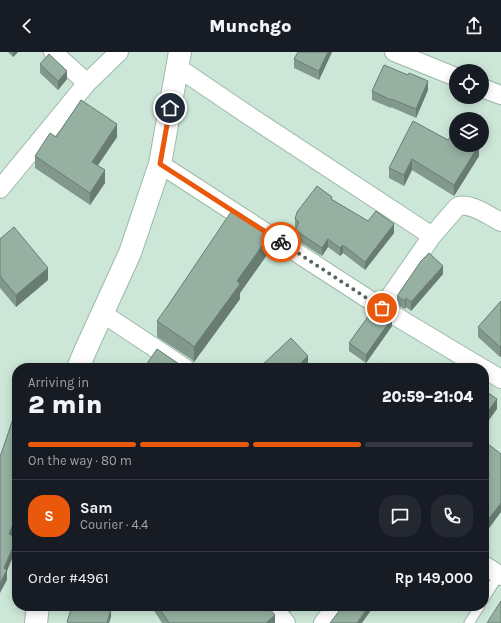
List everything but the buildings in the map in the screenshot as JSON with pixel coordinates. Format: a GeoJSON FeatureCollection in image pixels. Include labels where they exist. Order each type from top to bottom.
{"type":"FeatureCollection","features":[{"type":"Feature","properties":{"kind":"main road"},"geometry":{"type":"LineString","coordinates":[[80,363],[130,253],[160,164],[178,59]]}},
{"type":"Feature","properties":{"kind":"main road"},"geometry":{"type":"LineString","coordinates":[[36,623],[37,611]]}},
{"type":"Feature","properties":{"kind":"street"},"geometry":{"type":"LineString","coordinates":[[53,52],[87,83]]}},
{"type":"Feature","properties":{"kind":"street"},"geometry":{"type":"LineString","coordinates":[[0,189],[87,83],[119,52]]}},
{"type":"Feature","properties":{"kind":"street"},"geometry":{"type":"LineString","coordinates":[[394,52],[449,74]]}},
{"type":"Feature","properties":{"kind":"street"},"geometry":{"type":"LineString","coordinates":[[178,59],[248,115],[432,236]]}},
{"type":"Feature","properties":{"kind":"street"},"geometry":{"type":"LineString","coordinates":[[489,91],[501,95]]}},
{"type":"Feature","properties":{"kind":"street"},"geometry":{"type":"LineString","coordinates":[[160,164],[382,308],[473,363]]}},
{"type":"Feature","properties":{"kind":"street"},"geometry":{"type":"LineString","coordinates":[[382,308],[432,236],[458,206],[469,206],[501,222]]}},
{"type":"Feature","properties":{"kind":"street"},"geometry":{"type":"LineString","coordinates":[[102,313],[177,363]]}},
{"type":"Feature","properties":{"kind":"street"},"geometry":{"type":"LineString","coordinates":[[489,372],[501,379]]}},
{"type":"Feature","properties":{"kind":"street"},"geometry":{"type":"LineString","coordinates":[[489,568],[500,576]]}},
{"type":"Feature","properties":{"kind":"street"},"geometry":{"type":"LineString","coordinates":[[276,611],[286,623]]}},
{"type":"Feature","properties":{"kind":"street"},"geometry":{"type":"LineString","coordinates":[[323,623],[332,611]]}},
{"type":"Feature","properties":{"kind":"lane"},"geometry":{"type":"LineString","coordinates":[[489,592],[500,576]]}},
{"type":"Feature","properties":{"kind":"lane"},"geometry":{"type":"LineString","coordinates":[[469,623],[477,611]]}},
{"type":"Feature","properties":{"kind":"way so far"},"geometry":{"type":"LineString","coordinates":[[281,242],[382,308]]}},
{"type":"Feature","properties":{"kind":"route"},"geometry":{"type":"LineString","coordinates":[[170,108],[160,164],[281,242]]}}]}
